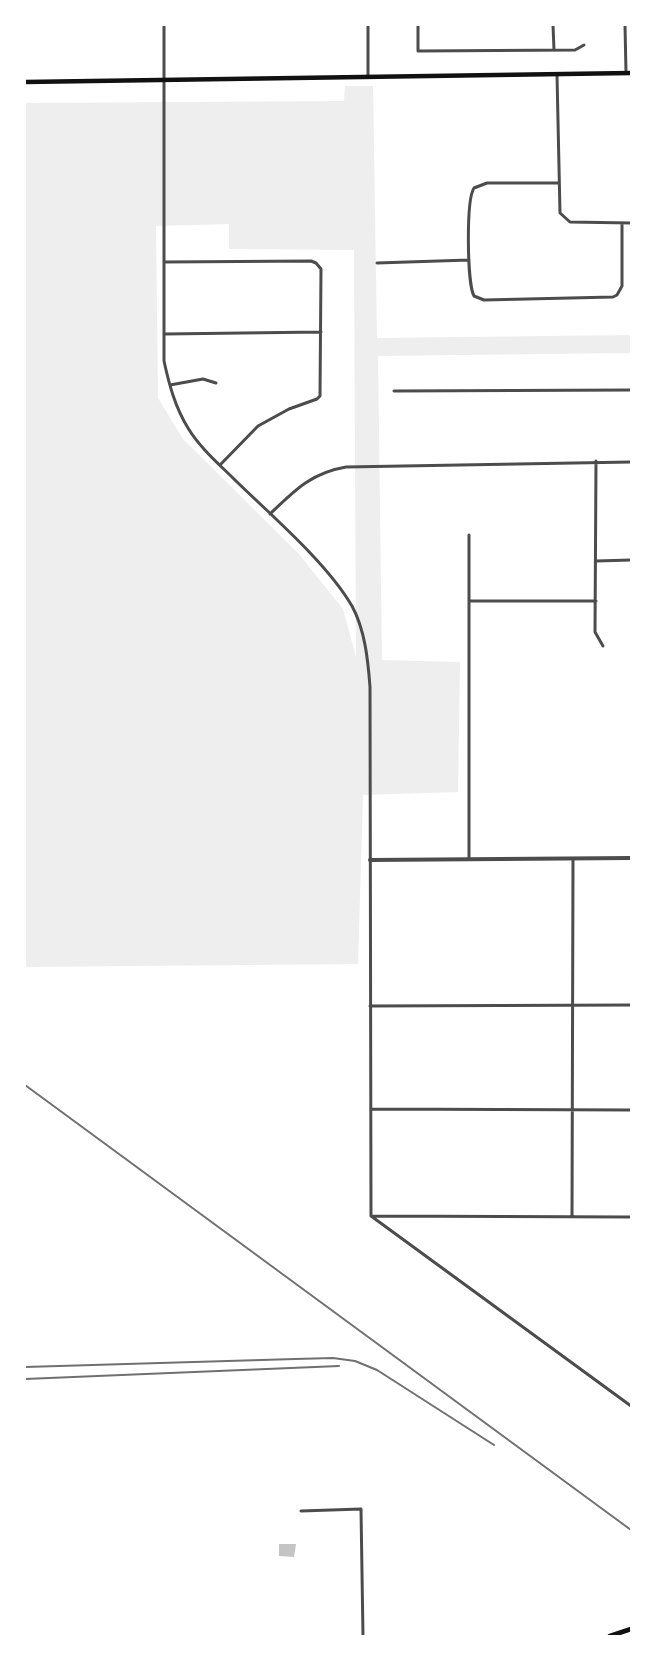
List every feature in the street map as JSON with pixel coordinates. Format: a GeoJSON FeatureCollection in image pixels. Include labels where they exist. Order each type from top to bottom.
{"type":"FeatureCollection","features":[{"type":"Feature","properties":{"kind":"main road"},"geometry":{"type":"LineString","coordinates":[[25,82],[628,74]]}},
{"type":"Feature","properties":{"kind":"main road"},"geometry":{"type":"LineString","coordinates":[[610,1636],[631,1628]]}},
{"type":"Feature","properties":{"kind":"street"},"geometry":{"type":"LineString","coordinates":[[164,25],[164,361],[177,408],[189,430],[220,465],[327,572],[352,607],[364,640],[370,687],[371,1216]]}},
{"type":"Feature","properties":{"kind":"street"},"geometry":{"type":"LineString","coordinates":[[368,25],[368,77]]}},
{"type":"Feature","properties":{"kind":"street"},"geometry":{"type":"LineString","coordinates":[[418,25],[418,51],[575,50],[584,45]]}},
{"type":"Feature","properties":{"kind":"street"},"geometry":{"type":"LineString","coordinates":[[553,25],[554,50]]}},
{"type":"Feature","properties":{"kind":"street"},"geometry":{"type":"LineString","coordinates":[[624,25],[628,74]]}},
{"type":"Feature","properties":{"kind":"street"},"geometry":{"type":"LineString","coordinates":[[557,75],[560,213],[570,222],[631,223]]}},
{"type":"Feature","properties":{"kind":"street"},"geometry":{"type":"LineString","coordinates":[[558,182],[487,182],[474,188],[470,200],[469,260],[474,296],[484,300],[613,297],[617,295],[622,286],[622,223]]}},
{"type":"Feature","properties":{"kind":"street"},"geometry":{"type":"LineString","coordinates":[[377,263],[469,260]]}},
{"type":"Feature","properties":{"kind":"street"},"geometry":{"type":"LineString","coordinates":[[165,262],[311,261],[320,266],[322,274],[322,390],[317,399],[289,409],[258,426],[220,465]]}},
{"type":"Feature","properties":{"kind":"street"},"geometry":{"type":"LineString","coordinates":[[164,334],[322,332]]}},
{"type":"Feature","properties":{"kind":"street"},"geometry":{"type":"LineString","coordinates":[[170,385],[203,379],[216,383]]}},
{"type":"Feature","properties":{"kind":"street"},"geometry":{"type":"LineString","coordinates":[[394,392],[631,390]]}},
{"type":"Feature","properties":{"kind":"street"},"geometry":{"type":"LineString","coordinates":[[270,514],[298,486],[325,471],[346,467],[596,461],[631,462]]}},
{"type":"Feature","properties":{"kind":"street"},"geometry":{"type":"LineString","coordinates":[[596,461],[595,632],[603,646]]}},
{"type":"Feature","properties":{"kind":"street"},"geometry":{"type":"LineString","coordinates":[[469,535],[469,859]]}},
{"type":"Feature","properties":{"kind":"street"},"geometry":{"type":"LineString","coordinates":[[596,561],[631,560]]}},
{"type":"Feature","properties":{"kind":"street"},"geometry":{"type":"LineString","coordinates":[[470,601],[596,600]]}},
{"type":"Feature","properties":{"kind":"street"},"geometry":{"type":"LineString","coordinates":[[370,860],[631,858]]}},
{"type":"Feature","properties":{"kind":"street"},"geometry":{"type":"LineString","coordinates":[[572,859],[572,1216]]}},
{"type":"Feature","properties":{"kind":"street"},"geometry":{"type":"LineString","coordinates":[[370,1006],[631,1005]]}},
{"type":"Feature","properties":{"kind":"street"},"geometry":{"type":"LineString","coordinates":[[370,1109],[631,1110]]}},
{"type":"Feature","properties":{"kind":"street"},"geometry":{"type":"LineString","coordinates":[[371,1216],[631,1217]]}},
{"type":"Feature","properties":{"kind":"street"},"geometry":{"type":"LineString","coordinates":[[371,1216],[631,1406]]}},
{"type":"Feature","properties":{"kind":"street"},"geometry":{"type":"LineString","coordinates":[[301,1511],[361,1510],[363,1636]]}},
{"type":"Feature","properties":{"kind":"shaded area"},"geometry":{"type":"Polygon","coordinates":[[[345,86],[373,86],[377,338],[631,335],[631,353],[378,356],[382,660],[460,662],[458,792],[363,795],[358,964],[25,967],[25,103],[344,101],[345,86]],[[229,224],[156,226],[158,398],[183,439],[298,553],[343,609],[356,657],[354,250],[229,249],[229,224]]]}},
{"type":"Feature","properties":{"kind":"building"},"geometry":{"type":"Polygon","coordinates":[[[279,1544],[296,1544],[294,1557],[279,1556],[279,1544]]]}},
{"type":"Feature","properties":{"kind":"railway"},"geometry":{"type":"LineString","coordinates":[[25,1085],[631,1530]]}},
{"type":"Feature","properties":{"kind":"railway"},"geometry":{"type":"LineString","coordinates":[[25,1367],[333,1358],[355,1361],[377,1370],[494,1445]]}},
{"type":"Feature","properties":{"kind":"railway"},"geometry":{"type":"LineString","coordinates":[[25,1379],[339,1366]]}}]}
